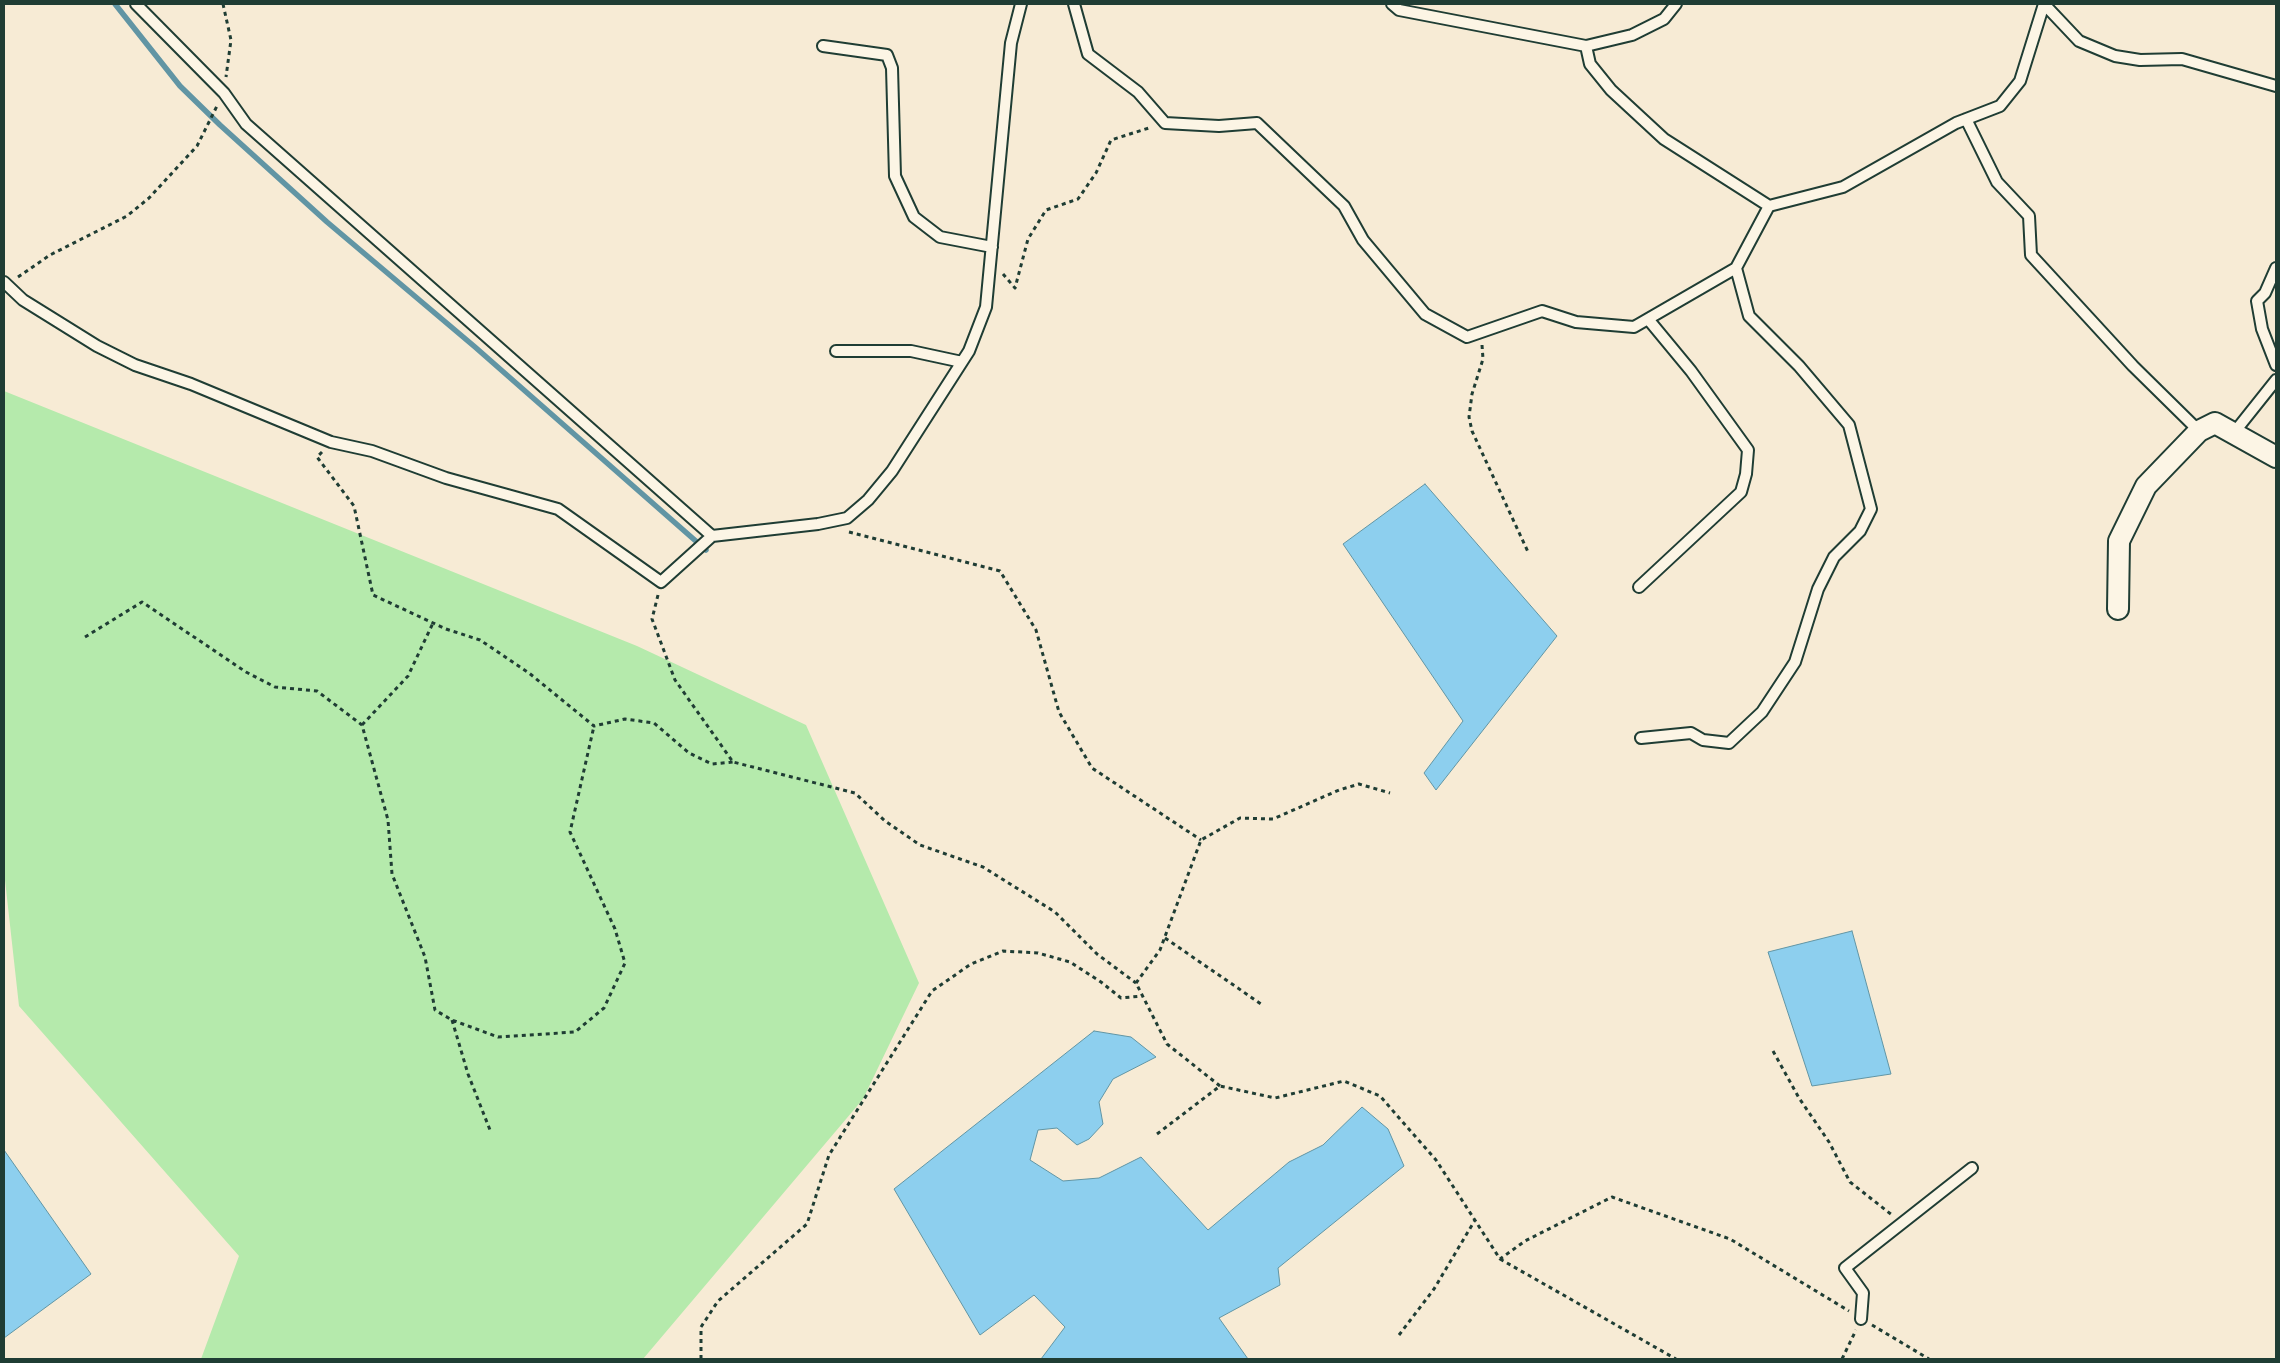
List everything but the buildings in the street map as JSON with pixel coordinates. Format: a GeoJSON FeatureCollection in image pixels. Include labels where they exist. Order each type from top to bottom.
{"type":"FeatureCollection","features":[{"type":"Feature","properties":{"kind":"street"},"geometry":{"type":"LineString","coordinates":[[2118,610],[2118,541],[2146,486],[2199,431],[2215,424],[2276,457]]}},
{"type":"Feature","properties":{"kind":"lane"},"geometry":{"type":"LineString","coordinates":[[136,4],[224,93],[246,124],[712,536]]}},
{"type":"Feature","properties":{"kind":"lane"},"geometry":{"type":"LineString","coordinates":[[5,284],[23,300],[40,311],[97,346],[136,365],[191,384],[331,442],[372,451],[446,478],[558,509],[661,582],[712,536],[818,524],[847,518],[868,500],[892,471],[969,351],[986,307],[1011,43],[1021,4]]}},
{"type":"Feature","properties":{"kind":"lane"},"geometry":{"type":"LineString","coordinates":[[1074,4],[1088,54],[1138,92],[1165,123],[1219,126],[1258,123],[1344,206],[1363,240],[1425,314],[1467,337],[1542,311],[1576,322],[1634,327],[1736,268],[1769,206]]}},
{"type":"Feature","properties":{"kind":"lane"},"geometry":{"type":"LineString","coordinates":[[1392,4],[1399,10],[1586,46],[1632,35],[1664,19],[1676,4]]}},
{"type":"Feature","properties":{"kind":"lane"},"geometry":{"type":"LineString","coordinates":[[1586,46],[1590,64],[1612,90],[1664,139],[1769,206],[1843,187],[1966,119],[2000,106],[2020,81],[2044,4],[2079,41],[2114,56],[2140,60],[2182,59],[2276,86]]}},
{"type":"Feature","properties":{"kind":"lane"},"geometry":{"type":"LineString","coordinates":[[823,46],[887,55],[892,68],[895,176],[914,217],[940,237],[992,247]]}},
{"type":"Feature","properties":{"kind":"lane"},"geometry":{"type":"LineString","coordinates":[[1966,119],[1997,182],[2029,216],[2031,255],[2133,366],[2199,431]]}},
{"type":"Feature","properties":{"kind":"lane"},"geometry":{"type":"LineString","coordinates":[[1642,738],[1691,733],[1703,740],[1729,743],[1762,712],[1794,662],[1818,589],[1834,556],[1860,531],[1871,509],[1849,425],[1799,366],[1749,316],[1736,268]]}},
{"type":"Feature","properties":{"kind":"lane"},"geometry":{"type":"LineString","coordinates":[[2276,268],[2265,293],[2257,301],[2262,329],[2276,365]]}},
{"type":"Feature","properties":{"kind":"lane"},"geometry":{"type":"LineString","coordinates":[[1639,587],[1741,492],[1746,474],[1748,450],[1691,371],[1648,319]]}},
{"type":"Feature","properties":{"kind":"lane"},"geometry":{"type":"LineString","coordinates":[[836,351],[910,351],[962,362]]}},
{"type":"Feature","properties":{"kind":"lane"},"geometry":{"type":"LineString","coordinates":[[2233,434],[2276,380]]}},
{"type":"Feature","properties":{"kind":"lane"},"geometry":{"type":"LineString","coordinates":[[1861,1318],[1863,1293],[1844,1268],[1972,1168]]}},
{"type":"Feature","properties":{"kind":"path"},"geometry":{"type":"LineString","coordinates":[[5,284],[50,255],[127,216],[149,198],[197,146],[224,93],[231,40],[223,4]]}},
{"type":"Feature","properties":{"kind":"path"},"geometry":{"type":"LineString","coordinates":[[990,260],[1016,288],[1028,239],[1046,210],[1078,199],[1096,174],[1111,140],[1165,123]]}},
{"type":"Feature","properties":{"kind":"path"},"geometry":{"type":"LineString","coordinates":[[1481,332],[1483,359],[1472,394],[1469,417],[1476,439],[1529,554]]}},
{"type":"Feature","properties":{"kind":"path"},"geometry":{"type":"LineString","coordinates":[[331,442],[317,457],[354,506],[373,595],[433,623],[480,640],[529,673],[594,726]]}},
{"type":"Feature","properties":{"kind":"path"},"geometry":{"type":"LineString","coordinates":[[846,531],[1000,570],[1036,630],[1058,712],[1092,768],[1201,840]]}},
{"type":"Feature","properties":{"kind":"path"},"geometry":{"type":"LineString","coordinates":[[661,582],[652,619],[675,680],[733,762]]}},
{"type":"Feature","properties":{"kind":"path"},"geometry":{"type":"LineString","coordinates":[[84,637],[142,602],[246,672],[275,687],[317,691],[362,725],[388,820],[392,874],[425,957],[435,1010],[452,1020],[498,1037],[575,1032],[604,1008],[625,963],[615,929],[570,832],[594,726]]}},
{"type":"Feature","properties":{"kind":"path"},"geometry":{"type":"LineString","coordinates":[[362,725],[408,676],[433,623]]}},
{"type":"Feature","properties":{"kind":"path"},"geometry":{"type":"LineString","coordinates":[[594,726],[625,719],[654,723],[689,753],[712,764],[733,762],[855,793],[885,821],[920,845],[983,868],[1055,912],[1097,954],[1136,983],[1167,1044],[1220,1086],[1276,1098],[1344,1081],[1380,1096],[1436,1160],[1500,1258],[1676,1359]]}},
{"type":"Feature","properties":{"kind":"path"},"geometry":{"type":"LineString","coordinates":[[1136,983],[1160,950],[1201,840],[1240,818],[1273,819],[1331,793],[1358,784],[1390,794]]}},
{"type":"Feature","properties":{"kind":"path"},"geometry":{"type":"LineString","coordinates":[[1165,938],[1261,1004]]}},
{"type":"Feature","properties":{"kind":"path"},"geometry":{"type":"LineString","coordinates":[[701,1359],[701,1327],[718,1301],[807,1224],[829,1155],[932,991],[971,964],[1003,951],[1038,953],[1070,962],[1101,982],[1121,998],[1142,996]]}},
{"type":"Feature","properties":{"kind":"path"},"geometry":{"type":"LineString","coordinates":[[452,1020],[468,1074],[490,1130]]}},
{"type":"Feature","properties":{"kind":"path"},"geometry":{"type":"LineString","coordinates":[[1773,1052],[1798,1098],[1829,1142],[1850,1182],[1902,1223]]}},
{"type":"Feature","properties":{"kind":"path"},"geometry":{"type":"LineString","coordinates":[[1157,1134],[1220,1086]]}},
{"type":"Feature","properties":{"kind":"path"},"geometry":{"type":"LineString","coordinates":[[1500,1258],[1526,1240],[1612,1196],[1730,1240],[1929,1359]]}},
{"type":"Feature","properties":{"kind":"path"},"geometry":{"type":"LineString","coordinates":[[1399,1335],[1434,1288],[1475,1220]]}},
{"type":"Feature","properties":{"kind":"path"},"geometry":{"type":"LineString","coordinates":[[1842,1359],[1861,1318]]}},
{"type":"Feature","properties":{"kind":"green space"},"geometry":{"type":"Polygon","coordinates":[[[4,391],[637,646],[806,725],[919,983],[863,1099],[643,1359],[201,1359],[239,1256],[19,1006],[4,871],[4,391]]]}},
{"type":"Feature","properties":{"kind":"water"},"geometry":{"type":"Polygon","coordinates":[[[1425,484],[1557,636],[1436,790],[1424,773],[1463,721],[1343,544],[1425,484]]]}},
{"type":"Feature","properties":{"kind":"water"},"geometry":{"type":"Polygon","coordinates":[[[1852,931],[1891,1074],[1812,1086],[1768,952],[1852,931]]]}},
{"type":"Feature","properties":{"kind":"water"},"geometry":{"type":"Polygon","coordinates":[[[1094,1031],[1131,1037],[1156,1057],[1113,1079],[1099,1102],[1103,1124],[1089,1139],[1077,1145],[1057,1128],[1038,1130],[1030,1160],[1063,1181],[1099,1178],[1141,1157],[1208,1230],[1289,1162],[1323,1145],[1362,1107],[1388,1129],[1404,1166],[1278,1268],[1280,1285],[1219,1318],[1248,1359],[1041,1359],[1065,1327],[1034,1295],[980,1335],[894,1189],[1094,1031]]]}},
{"type":"Feature","properties":{"kind":"water"},"geometry":{"type":"Polygon","coordinates":[[[4,1150],[91,1274],[4,1338],[4,1150]]]}},
{"type":"Feature","properties":{"kind":"waterway"},"geometry":{"type":"LineString","coordinates":[[115,4],[180,86],[220,125],[327,222],[475,347],[706,550]]}}]}
